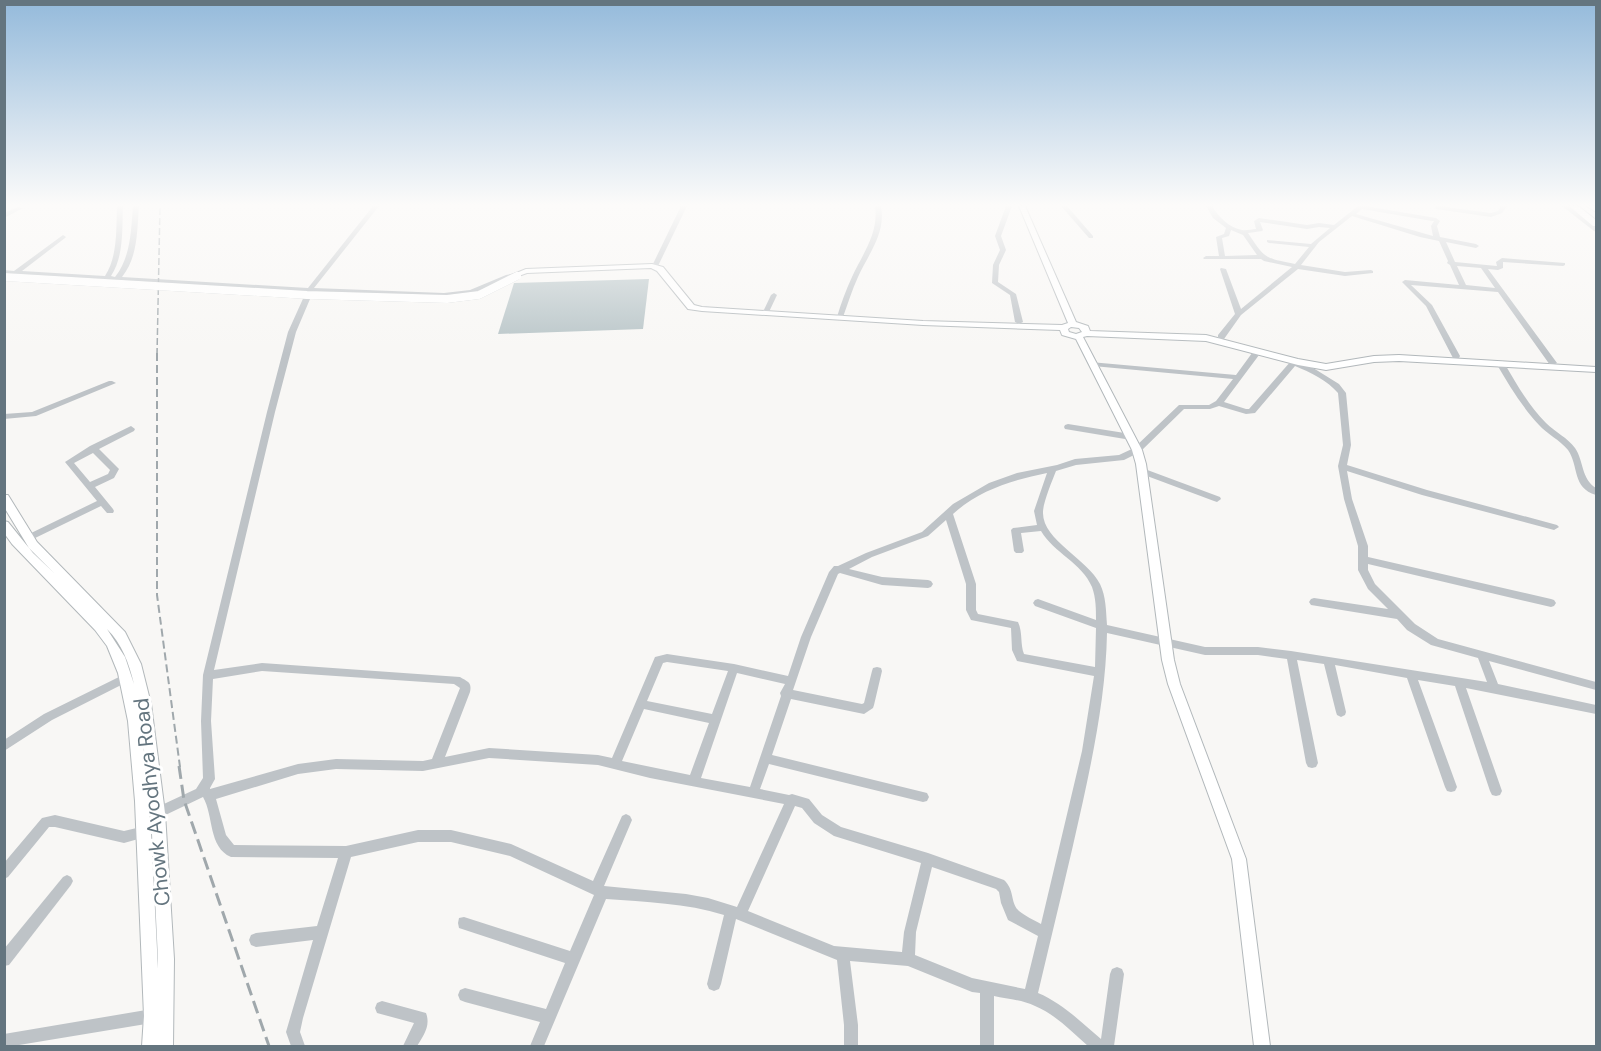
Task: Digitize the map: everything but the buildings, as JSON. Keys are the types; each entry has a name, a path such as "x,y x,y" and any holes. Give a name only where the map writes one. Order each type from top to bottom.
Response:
{"main road":[{"path":"1040,255 1067,328"},
{"path":"4,275 283,294 447,299 479,295 518,275 655,266 691,307 765,314 1067,328 1084,333 1206,338 1326,367 1384,358 1596,369"},
{"path":"518,275 645,269 655,272 688,310 712,314 928,328 1067,328"},
{"path":"1084,333 1181,332 1221,337 1317,362 1395,354 1553,363 1596,363"},
{"path":"1084,333 1093,364 1137,450 1142,471 1164,641 1174,684 1239,859 1262,1047"},
{"name":"Chowk Ayodhya Road","path":"4,498 16,542 97,622 112,645 126,678 134,711 145,825 152,1016 150,1047"},
{"name":"Chowk Ayodhya Road","path":"9,523 28,538 121,635 135,664 145,704 158,813 166,959 165,1047"}],"street":[{"path":"15,273 39,255"},
{"path":"100,285 108,278 116,255"},
{"path":"111,285 128,262 130,255"},
{"path":"339,255 309,294 292,333 208,675 206,720 209,779 206,792 215,807 221,840 231,851 346,852 418,836 451,836 511,850 599,890 686,900 735,913 823,950 843,955 908,959 987,989 1030,997 1043,1002 1065,1017 1098,1047"},
{"path":"655,266 660,255"},
{"path":"840,317 853,281 866,255"},
{"path":"1001,255 996,265 995,284 1013,294 1019,322"},
{"path":"1221,337 1239,314 1297,266 1305,255"},
{"path":"1446,255 1463,286"},
{"path":"1206,258 1262,257 1339,274 1371,272"},
{"path":"1450,263 1484,268 1500,268 1499,262 1502,260 1563,264"},
{"path":"1484,268 1553,363"},
{"path":"1223,269 1239,314"},
{"path":"4,275 15,273 118,278 309,294"},
{"path":"4,275 100,285 461,300 493,291 518,275"},
{"path":"1456,356 1429,305 1405,282 1500,290"},
{"path":"765,314 774,295"},
{"path":"754,791 789,681 829,579 837,568 916,539 970,496 992,485 1017,476 1052,470 1075,462 1121,458 1137,450 1179,409 1191,406 1210,408 1219,403 1258,351"},
{"path":"1500,363 1516,390 1543,424 1573,452 1576,466 1585,484 1596,492"},
{"path":"1093,364 1237,377"},
{"path":"1219,403 1246,412 1252,411 1292,364 1302,365 1342,393 1347,445 1342,466 1348,500 1360,530 1365,579 1412,627 1435,642 1596,686"},
{"path":"4,417 24,417 65,402 110,380"},
{"path":"1068,427 1131,437"},
{"path":"110,511 69,462 131,429"},
{"path":"89,486 111,476 115,469 93,448"},
{"path":"1342,466 1425,493 1554,527"},
{"path":"1030,997 1088,756 1096,710 1101,627 1099,595 1096,586 1077,560 1041,528 1038,511 1052,470"},
{"path":"1142,471 1217,499"},
{"path":"28,538 103,502"},
{"path":"948,514 971,584 971,610 974,617 1014,625 1017,631 1017,653 1021,658 1099,672"},
{"path":"1019,551 1015,531 1041,528"},
{"path":"1363,559 1551,603"},
{"path":"837,568 882,581 928,584"},
{"path":"1314,602 1399,615"},
{"path":"1038,603 1101,627 1205,651 1258,651 1328,660 1494,688 1596,710"},
{"path":"1290,655 1312,763"},
{"path":"1482,656 1494,688"},
{"path":"615,764 657,663 663,658 734,668 789,681"},
{"path":"1328,660 1341,712"},
{"path":"208,675 262,667 463,682 466,686 465,692 436,764"},
{"path":"694,780 734,668"},
{"path":"785,693 864,709 869,705 877,671"},
{"path":"1411,674 1450,787"},
{"path":"4,746 48,717 126,678"},
{"path":"1459,682 1496,791"},
{"path":"640,704 715,719"},
{"path":"4,873 46,822 56,821 124,837 145,825 158,813 206,792 308,768 336,764 436,764 489,753 598,760 805,802 818,819 838,832 1000,884 1005,889 1009,910 1013,915 1045,933"},
{"path":"764,758 923,797"},
{"path":"714,984 735,913 773,842 792,799"},
{"path":"537,1047 574,959 626,820"},
{"path":"298,1047 293,1032 296,1018 346,852"},
{"path":"908,959 910,932 928,859"},
{"path":"4,960 67,881"},
{"path":"464,923 574,959"},
{"path":"256,940 322,932"},
{"path":"843,955 851,1025 851,1047"},
{"path":"1107,1047 1117,974"},
{"path":"987,989 987,1047"},
{"path":"465,994 549,1017"},
{"path":"382,1008 421,1018 421,1026 410,1047"},
{"path":"4,1041 152,1016"}],"shaded area":[{"path":"649,279 643,329 498,334 514,283"}],"railway":[{"path":"157,355 159,255"},
{"path":"157,355 157,595 180,767"},
{"path":"179,766 184,800 269,1046"}]}
